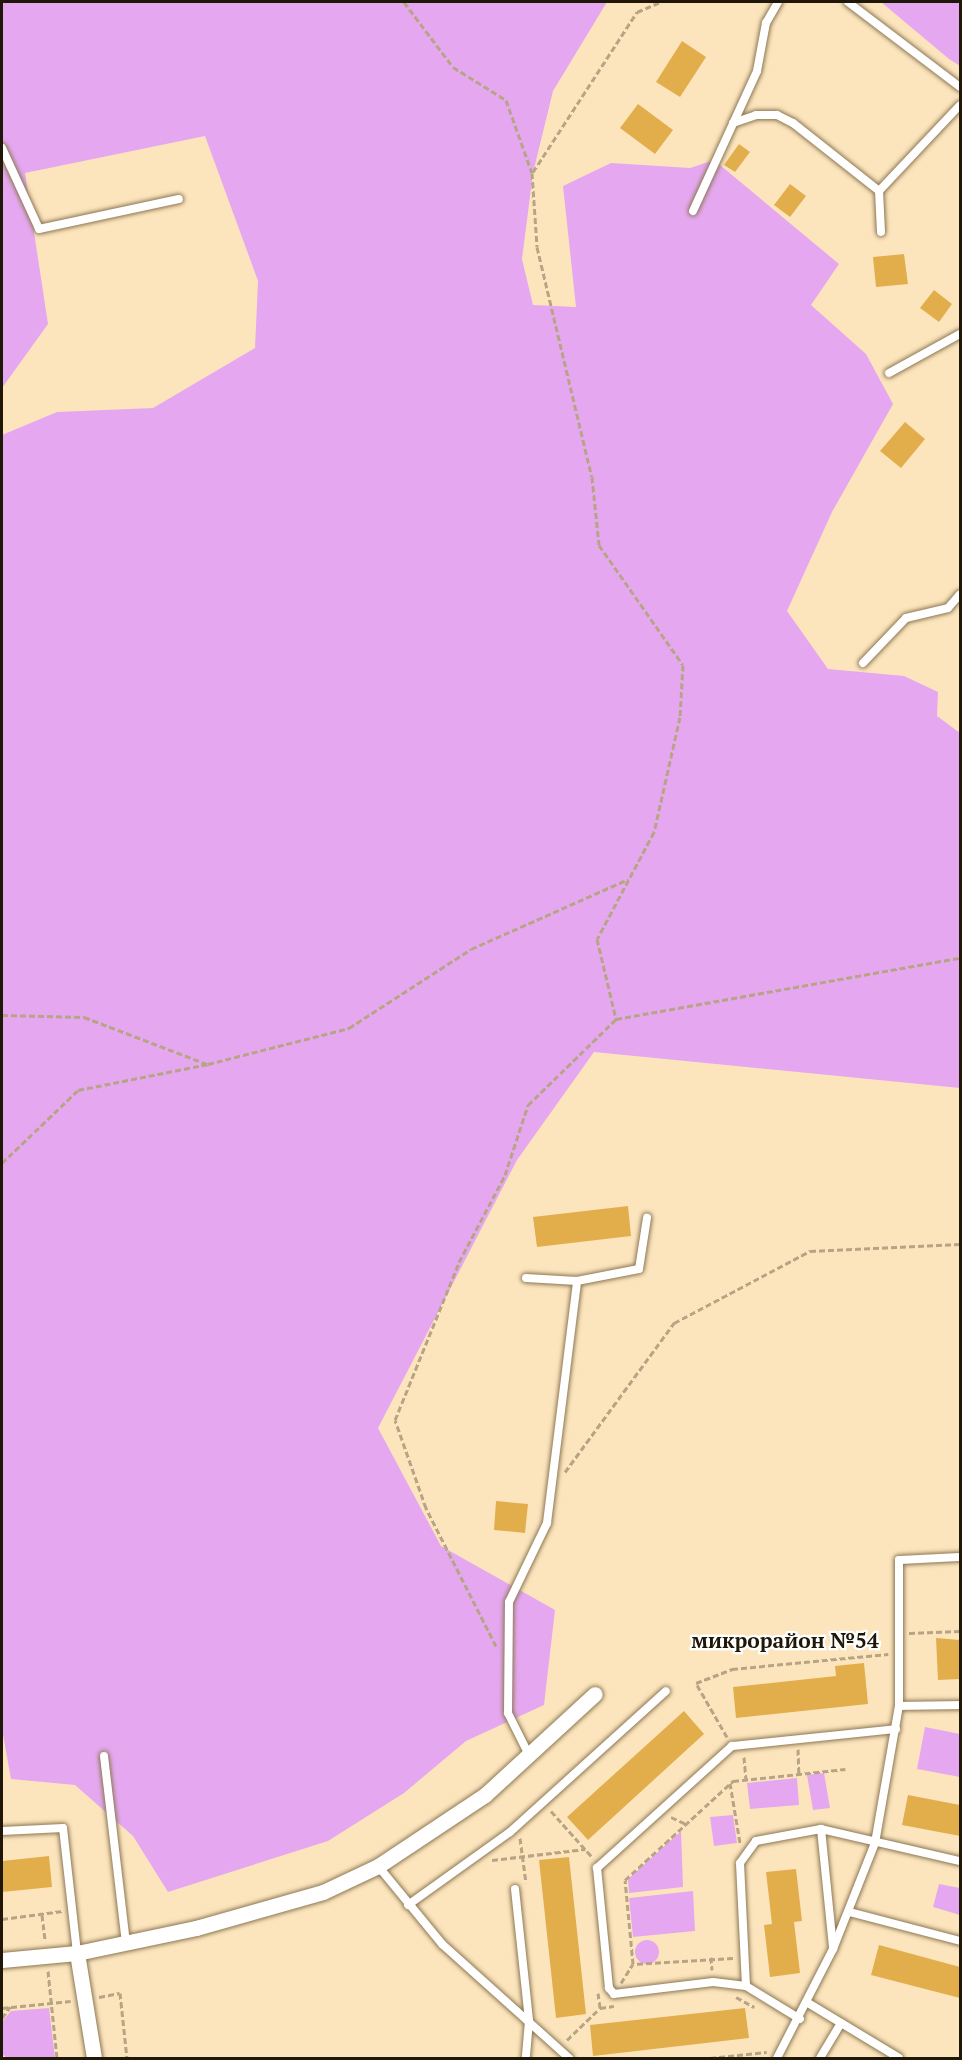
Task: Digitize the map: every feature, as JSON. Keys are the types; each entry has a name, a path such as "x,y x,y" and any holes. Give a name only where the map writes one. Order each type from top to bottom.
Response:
{"street":[{"path":"2,1960 77,1953 323,1892 378,1866 485,1795 595,1694"},
{"path":"77,1953 94,2058"}],"lane":[{"path":"693,211 757,71 766,22 778,2"},
{"path":"848,2 960,87"},
{"path":"881,232 879,191 960,105"},
{"path":"733,123 756,115 777,115 879,191"},
{"path":"2,148 39,229 179,199"},
{"path":"889,373 960,334"},
{"path":"863,663 906,618 948,608 960,594"},
{"path":"526,1278 577,1281 639,1269 647,1218"},
{"path":"529,1755 508,1713 509,1602 547,1523 577,1281"},
{"path":"777,2058 800,2019 833,1949 875,1843 899,1706 901,1634 899,1560 960,1557"},
{"path":"408,1905 475,1862 544,1803 666,1690"},
{"path":"899,1706 960,1705"},
{"path":"800,2019 746,1986 713,1982 614,1994 609,1988 599,1865 732,1746 896,1729"},
{"path":"104,1756 126,1942"},
{"path":"2,1831 63,1828 77,1953"},
{"path":"821,1829 833,1949"},
{"path":"746,1986 740,1863 756,1841 821,1829 960,1861"},
{"path":"378,1866 408,1905 470,1971 569,2058"},
{"path":"515,1889 529,2021 526,2058"},
{"path":"849,1912 960,1941"},
{"path":"808,2003 899,2058"},
{"path":"820,2058 842,2024"}],"path":[{"path":"404,2 453,67 506,100 532,173 537,247 592,477 599,545 683,665 680,717 654,832 597,939 616,1020"},
{"path":"532,173 637,12 660,2"},
{"path":"2,1163 78,1090 208,1064 349,1028 471,949 629,879"},
{"path":"507,1668 426,1508 395,1420 459,1262 505,1175 528,1105 616,1020 960,957"},
{"path":"2,1015 84,1017 208,1064"},
{"path":"549,1495 674,1323 810,1251 960,1244"},
{"path":"901,1634 960,1631"},
{"path":"732,1746 696,1683 732,1669 901,1652"},
{"path":"717,1743 726,1736 734,1735"},
{"path":"798,1739 799,1774"},
{"path":"614,1994 633,1964 625,1880 730,1782 845,1769"},
{"path":"730,1782 739,1842 747,1851"},
{"path":"544,1803 599,1865"},
{"path":"518,1825 527,1892"},
{"path":"475,1862 585,1849"},
{"path":"585,1863 600,1850"},
{"path":"2,1919 71,1910"},
{"path":"42,1915 57,2058"},
{"path":"633,1964 744,1958"},
{"path":"597,1986 600,2008"},
{"path":"730,1994 757,2008"},
{"path":"565,2043 600,2008 622,2006"},
{"path":"2,2018 10,2007"},
{"path":"556,2035 574,2050"},
{"path":"710,2058 767,2053 773,2043"}],"shaded area":[{"path":"2,2 607,2 553,91 533,173 522,259 533,305 576,307 563,186 611,163 690,168 714,160 839,264 811,305 866,354 893,404 832,512 787,611 828,669 904,676 938,692 937,716 960,733 960,1088 594,1052 517,1160 378,1428 441,1546 555,1610 544,1705 466,1741 404,1793 328,1841 168,1892 133,1836 75,1785 11,1779 2,1729 2,435 57,412 153,408 255,348 258,281 205,136 25,173 48,324 2,388"},
{"path":"881,2 960,2 960,66 949,59"},
{"path":"925,1727 960,1734 960,1777 917,1769"},
{"path":"824,1773 830,1808 813,1810 807,1775"},
{"path":"797,1778 799,1805 750,1809 747,1783"},
{"path":"733,1815 737,1843 714,1846 710,1817"},
{"path":"681,1831 683,1887 629,1893 628,1879"},
{"path":"939,1884 960,1888 960,1915 933,1907"},
{"path":"693,1891 695,1931 633,1937 629,1898"},
{"path":"647,1940 655,1944 659,1952 655,1960 647,1964 639,1960 635,1952 639,1944"},
{"path":"49,2008 55,2058 7,2058 2,2054 2,2022 11,2011"}],"building":[{"path":"682,41 706,57 680,97 656,82"},
{"path":"638,104 673,130 655,154 620,128"},
{"path":"739,144 750,152 735,172 724,165"},
{"path":"790,184 806,196 790,217 774,205"},
{"path":"904,254 908,284 876,287 873,257"},
{"path":"934,290 952,304 939,322 920,308"},
{"path":"905,422 925,439 901,468 880,451"},
{"path":"628,1206 631,1236 537,1247 533,1217"},
{"path":"496,1501 528,1504 525,1533 494,1530"},
{"path":"936,1638 960,1640 960,1679 938,1680"},
{"path":"864,1663 868,1704 736,1718 733,1687 836,1676 835,1666"},
{"path":"684,1711 704,1734 588,1840 567,1817"},
{"path":"908,1795 960,1805 960,1836 902,1825"},
{"path":"49,1856 52,1887 2,1892 2,1861"},
{"path":"569,1857 586,2014 556,2018 539,1860"},
{"path":"796,1869 802,1921 794,1922 800,1973 770,1977 764,1925 772,1924 766,1872"},
{"path":"879,1945 960,1967 960,1998 871,1975"},
{"path":"745,2008 749,2038 593,2056 590,2025"}],"district":[{"name":"микрорайон №54","path":"785,1640"}]}
